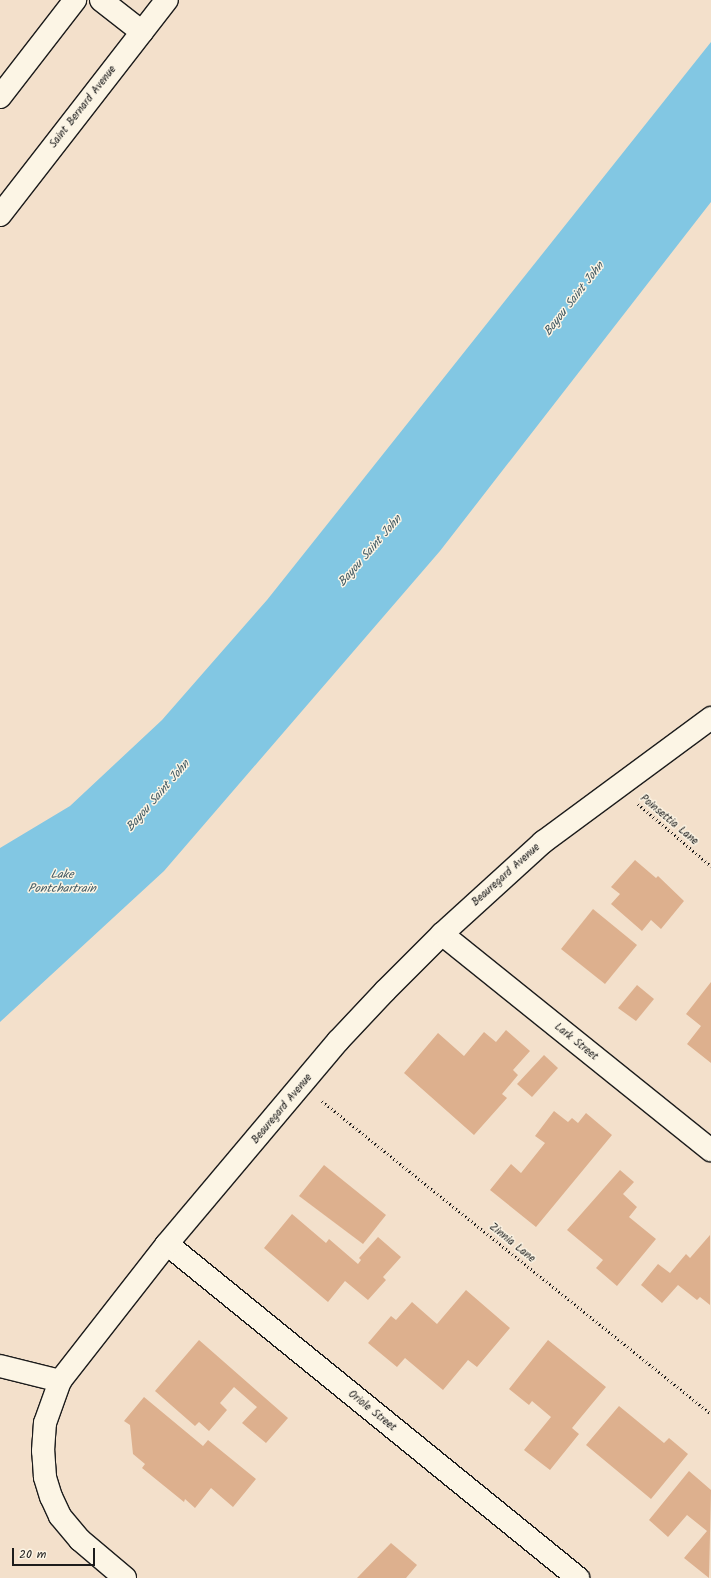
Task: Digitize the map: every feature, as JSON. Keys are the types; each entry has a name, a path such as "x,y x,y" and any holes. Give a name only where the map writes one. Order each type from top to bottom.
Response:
{"street":[{"path":"0,97 75,0"},
{"path":"101,0 142,32"},
{"name":"Saint Bernard Avenue","path":"0,215 167,0"},
{"name":"Beauregard Avenue","path":"125,1578 80,1540 60,1516 51,1497 44,1470 44,1430 60,1381 167,1244 338,1041 442,934 543,842 711,718"},
{"name":"Lark Street","path":"442,934 711,1150"},
{"name":"Oriole Street","path":"167,1244 578,1578"},
{"path":"0,1366 60,1381"}],"path":[{"name":"Poinsettia Lane","path":"617,788 711,866"},
{"name":"Zinnia Lane","path":"302,1085 711,1414"}],"water":[{"name":"Lake Pontchartrain","path":"711,42 711,202 440,551 164,871 0,1022 0,848 70,806 162,720 267,600"}],"building":[{"path":"635,860 656,878 658,876 684,901 661,929 651,920 642,931 611,904 620,894 611,887"},
{"path":"593,909 637,945 605,984 561,949"},
{"path":"711,982 711,1063 687,1044 701,1026 686,1014"},
{"path":"637,985 654,999 636,1021 618,1008"},
{"path":"506,1030 530,1051 513,1070 518,1075 502,1094 507,1098 474,1135 404,1073 438,1033 464,1056 484,1032 496,1042"},
{"path":"544,1055 558,1068 532,1097 517,1084"},
{"path":"554,1111 568,1122 572,1118 578,1123 586,1113 612,1135 536,1227 490,1190 511,1164 521,1173 545,1143 535,1136"},
{"path":"324,1165 386,1215 363,1244 299,1196"},
{"path":"620,1170 634,1182 623,1194 637,1207 629,1217 656,1239 617,1286 596,1268 603,1260 567,1230"},
{"path":"292,1214 326,1243 329,1239 358,1264 361,1260 359,1258 378,1237 401,1257 383,1277 386,1280 368,1300 345,1281 328,1302 264,1248"},
{"path":"710,1235 710,1305 700,1297 697,1300 678,1285 662,1303 641,1285 658,1264 670,1273 686,1254 690,1258"},
{"path":"466,1290 510,1328 477,1367 468,1360 443,1390 405,1358 397,1367 368,1343 391,1316 396,1320 412,1302 437,1324"},
{"path":"199,1340 288,1418 266,1443 242,1423 257,1407 234,1387 220,1403 227,1410 209,1431 199,1422 195,1426 155,1391"},
{"path":"548,1340 606,1387 572,1428 579,1434 550,1470 524,1450 551,1417 532,1401 529,1405 509,1389"},
{"path":"144,1397 203,1446 208,1440 256,1479 233,1507 211,1488 195,1508 185,1499 184,1502 142,1468 145,1464 133,1454 130,1425 124,1421"},
{"path":"619,1406 664,1443 669,1438 688,1454 651,1499 586,1445"},
{"path":"689,1471 711,1490 709,1578 684,1558 707,1531 687,1515 668,1537 649,1520"},
{"path":"391,1543 417,1565 406,1578 357,1578"}],"water label":[{"name":"Bayou Saint John","path":"574,299"},
{"name":"Bayou Saint John","path":"370,551"},
{"name":"Bayou Saint John","path":"158,796"}]}
